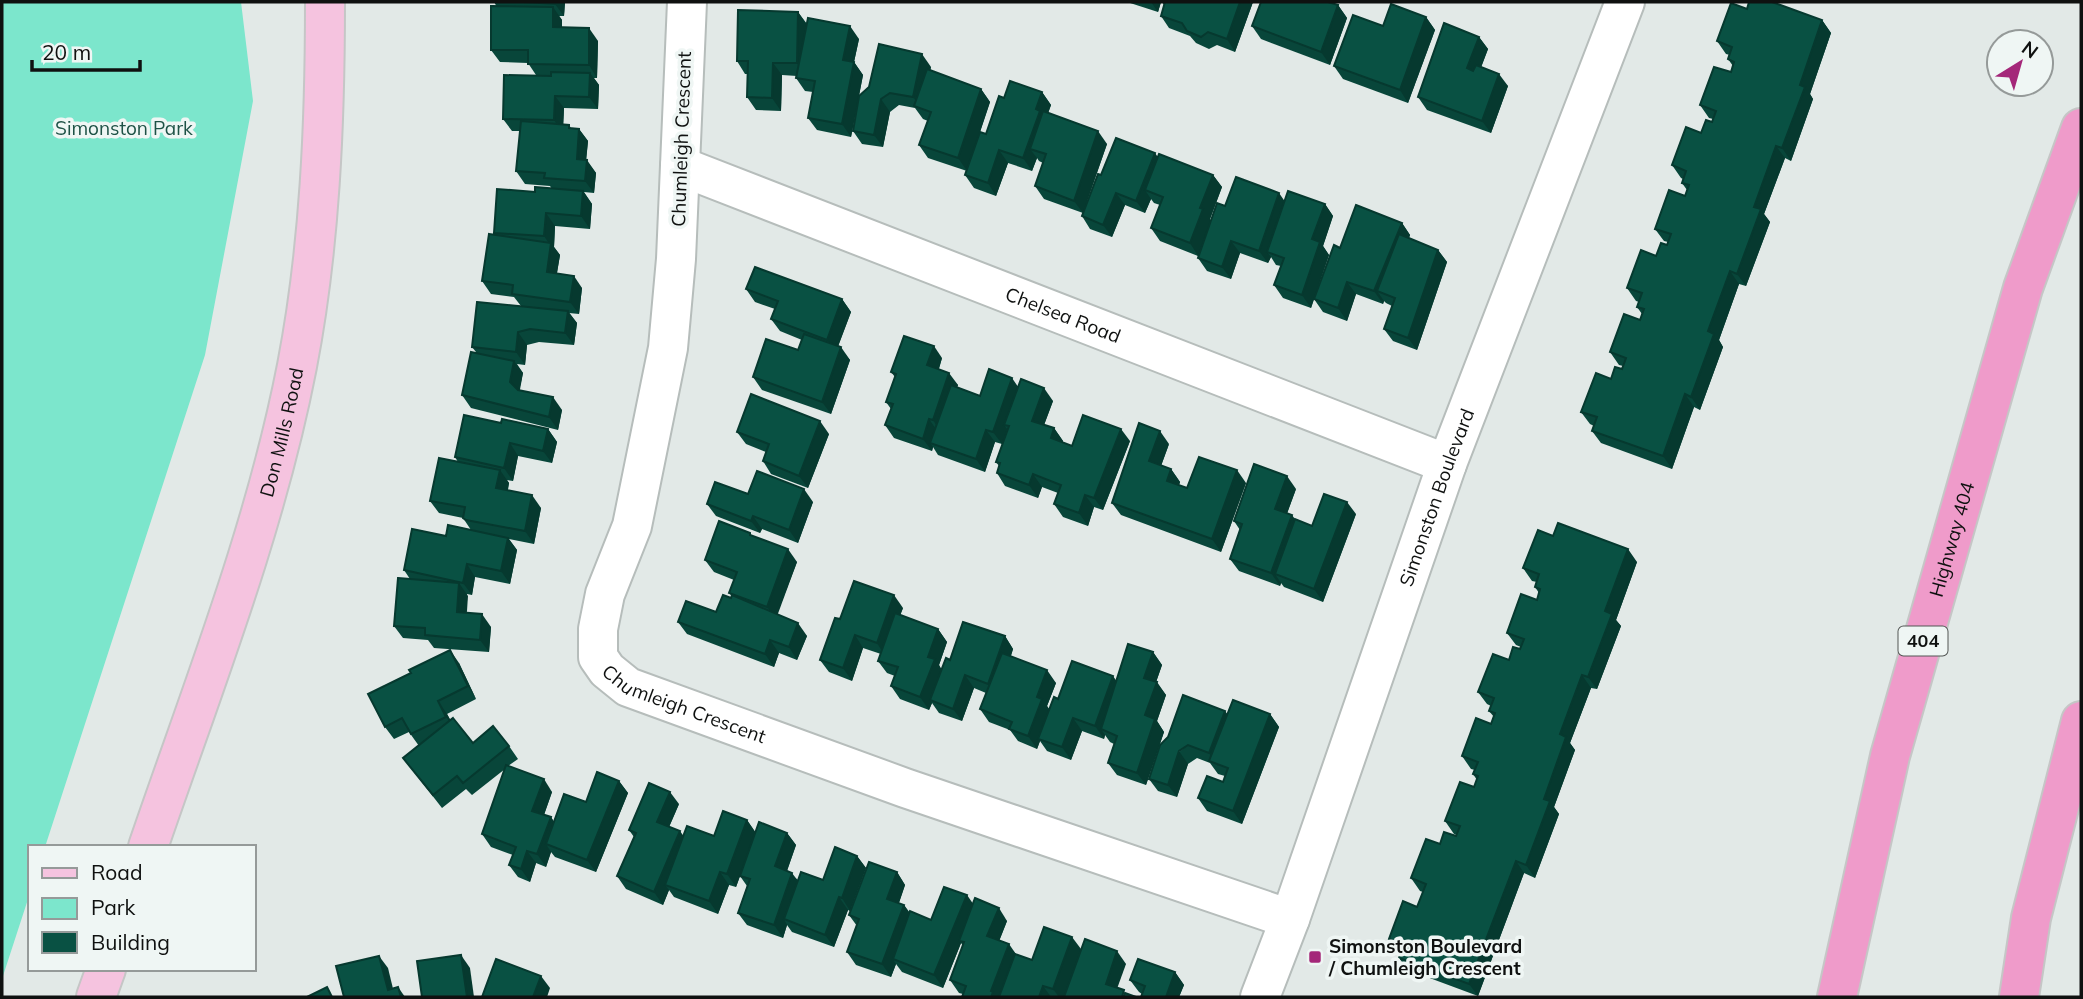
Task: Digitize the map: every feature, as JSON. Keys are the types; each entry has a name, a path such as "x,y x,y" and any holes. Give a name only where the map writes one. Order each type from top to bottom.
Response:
{"highway":[{"name":"Highway 404","path":"1837,997 1894,743 2024,288 2081,128"},
{"path":"2019,997 2031,918 2081,721"}],"main road":[{"name":"Don Mills Road","path":"149,845 244,565 277,458 297,365 313,268 325,86 325,2"},
{"path":"96,997 105,971"}],"street":[{"name":"Chumleigh Crescent","path":"687,2 676,259 668,348 632,526 605,594 598,629 598,657 607,670 628,687 905,788 1290,919"},
{"name":"Simonston Boulevard","path":"1260,997 1290,919 1447,464 1625,2"},
{"name":"Chelsea Road","path":"680,166 1447,464"}],"green space":[{"name":"Simonston Park","path":"2,2 241,2 253,101 205,355 46,845 28,845 28,899 2,979"}],"building":[{"path":"524,2 555,2 555,4"},
{"path":"1165,2 1240,2 1227,39 1208,32 1201,37 1187,31 1182,23 1161,16"},
{"path":"1261,2 1328,2 1338,5 1321,52 1252,26"},
{"path":"1749,2 1772,2 1822,20 1800,85 1805,87 1782,148 1776,146 1754,207 1761,209 1737,274 1730,271 1708,331 1714,334 1691,397 1685,394 1663,456 1592,431 1597,417 1581,412 1596,373 1611,379 1615,367 1622,369 1626,358 1610,352 1624,314 1640,320 1644,309 1637,307 1642,293 1627,288 1641,250 1656,256 1661,243 1667,245 1671,234 1655,229 1669,190 1685,196 1689,185 1682,183 1686,171 1672,165 1686,127 1701,133 1706,120 1712,122 1716,111 1700,105 1714,67 1731,72 1734,62 1728,59 1732,47 1717,41 1731,3 1747,9"},
{"path":"1391,4 1426,17 1400,90 1334,66 1353,15 1383,26"},
{"path":"491,6 553,7 553,27 589,28 589,65 528,64 528,50 491,50"},
{"path":"738,10 798,12 797,63 773,63 772,98 747,97 748,61 737,61"},
{"path":"808,18 850,26 843,60 854,62 842,124 808,118 815,81 796,78"},
{"path":"1444,23 1479,37 1467,68 1473,71 1476,65 1499,74 1482,121 1418,97"},
{"path":"879,44 922,54 913,97 890,93 881,99 874,135 853,131 859,96 869,87"},
{"path":"927,69 981,89 958,158 919,145 931,112 914,106"},
{"path":"551,72 590,73 589,97 555,96 554,120 503,119 504,75 551,76"},
{"path":"1010,81 1042,92 1036,109 1040,111 1023,158 999,150 988,183 965,175 980,132 986,134 999,96 1004,98"},
{"path":"1043,111 1098,131 1074,201 1035,186 1046,154 1030,149"},
{"path":"521,121 569,125 569,128 579,129 577,159 587,160 585,181 544,178 545,173 516,171"},
{"path":"1116,138 1155,153 1136,201 1116,193 1103,225 1082,216 1098,174 1101,175"},
{"path":"1159,154 1213,175 1190,243 1151,228 1163,197 1145,190"},
{"path":"1236,177 1279,193 1259,251 1231,241 1222,267 1198,258 1217,203 1225,206"},
{"path":"535,187 583,191 581,216 546,213 544,236 494,233 497,189 535,192"},
{"path":"1288,191 1325,204 1312,239 1320,242 1302,295 1274,285 1284,258 1267,252"},
{"path":"1356,205 1402,223 1374,291 1347,282 1338,308 1314,299 1334,245 1340,248"},
{"path":"489,234 551,243 547,272 574,276 570,302 512,294 513,285 482,281"},
{"path":"1399,234 1438,250 1408,338 1384,329 1395,298 1377,291"},
{"path":"755,267 842,299 827,340 771,319 778,301 746,289"},
{"path":"477,302 568,311 565,333 530,329 518,332 516,352 472,347"},
{"path":"804,334 841,347 822,402 753,377 766,339 798,350"},
{"path":"904,336 934,346 927,365 949,373 933,420 929,419 923,439 885,425 893,404 886,402 896,374 891,372"},
{"path":"471,352 514,361 510,382 518,390 553,397 549,417 462,395"},
{"path":"989,369 1012,378 993,432 986,430 976,459 930,443 951,385 980,396"},
{"path":"1021,379 1044,388 1032,421 1054,428 1051,438 1072,446 1083,415 1121,429 1094,498 1085,495 1079,513 1054,504 1061,485 1033,474 1029,485 997,473 1000,463 996,462 1009,426 1004,425"},
{"path":"751,394 820,421 799,476 763,461 769,444 737,432"},
{"path":"464,415 501,423 502,419 548,429 543,451 510,443 504,468 455,457"},
{"path":"1139,423 1160,431 1149,461 1171,469 1167,481 1187,488 1199,457 1237,470 1212,539 1112,503"},
{"path":"439,458 500,470 496,488 532,495 525,531 466,520 463,518 465,507 430,501"},
{"path":"1254,464 1287,476 1275,509 1292,515 1271,573 1230,559 1242,524 1234,521"},
{"path":"757,471 804,489 789,530 753,516 751,521 707,504 715,482 748,494"},
{"path":"1324,494 1347,502 1314,589 1275,574 1295,519 1312,526"},
{"path":"719,521 788,549 767,607 729,593 737,572 705,560"},
{"path":"1558,523 1628,549 1605,611 1612,614 1588,677 1582,675 1560,734 1566,737 1544,799 1550,801 1526,865 1516,861 1469,984 1399,958 1404,945 1389,939 1403,901 1417,907 1426,884 1411,878 1426,839 1440,844 1444,832 1456,836 1460,826 1445,821 1460,782 1474,787 1478,776 1473,774 1478,762 1462,756 1476,718 1491,724 1495,713 1489,711 1494,698 1478,692 1493,654 1509,660 1513,647 1520,649 1524,639 1507,633 1521,594 1537,600 1540,589 1535,587 1539,574 1523,568 1538,530 1553,536"},
{"path":"448,525 508,538 501,571 467,564 463,583 404,570 412,529 446,536"},
{"path":"398,578 459,583 457,612 482,614 480,640 425,635 425,628 394,626"},
{"path":"854,581 894,595 877,643 855,635 843,668 820,660 835,618 840,619"},
{"path":"723,595 731,598 732,595 798,623 789,647 770,640 765,654 678,622 686,601 716,612"},
{"path":"895,613 938,629 928,657 935,659 920,697 891,686 898,667 878,661"},
{"path":"963,622 1005,636 988,684 965,675 953,709 930,700 946,658 950,660"},
{"path":"1128,644 1153,652 1144,678 1157,682 1145,715 1155,719 1137,773 1108,763 1117,736 1101,729"},
{"path":"450,650 468,686 438,701 446,717 411,734 402,718 385,727 368,694"},
{"path":"1002,653 1047,670 1037,697 1042,699 1028,736 1009,729 1012,722 980,709"},
{"path":"1072,661 1113,676 1095,726 1073,718 1062,747 1038,739 1054,697 1058,699"},
{"path":"1183,695 1225,711 1209,753 1188,745 1179,751 1168,785 1149,779 1160,745 1168,737"},
{"path":"1233,700 1270,714 1233,811 1198,798 1207,776 1223,782 1228,768 1209,761"},
{"path":"453,718 473,743 493,726 509,746 463,783 457,776 433,795 403,758"},
{"path":"506,765 544,779 532,811 551,817 537,854 527,851 521,869 509,865 516,847 482,834"},
{"path":"597,772 619,781 587,860 546,844 564,794 586,802"},
{"path":"649,783 670,792 657,822 680,831 654,892 617,876 636,833 629,830"},
{"path":"723,811 747,820 727,874 720,872 709,901 665,885 687,826 714,836"},
{"path":"759,822 787,833 775,866 792,873 774,925 738,913 750,879 740,876"},
{"path":"835,847 857,856 825,935 784,919 801,872 823,880"},
{"path":"869,862 897,872 887,899 904,905 882,964 847,952 859,919 849,915"},
{"path":"944,887 967,895 934,975 893,959 910,911 931,920"},
{"path":"975,898 999,908 987,936 1009,944 991,997 962,997 966,986 950,980 964,942 959,941"},
{"path":"1044,927 1072,937 1053,989 1043,986 1039,997 999,997 1015,954 1032,960"},
{"path":"1085,939 1117,951 1106,984 1124,990 1122,997 1064,997"},
{"path":"461,955 467,997 422,997 417,961"},
{"path":"379,956 388,990 398,987 401,997 344,997 336,966"},
{"path":"496,959 541,976 533,997 482,997"},
{"path":"1138,959 1175,972 1166,997 1141,997 1145,986 1130,980"},
{"path":"327,987 332,997 307,997"}],"place":[{"name":"Simonston Boulevard / Chumleigh Crescent","path":"1315,957"}]}
